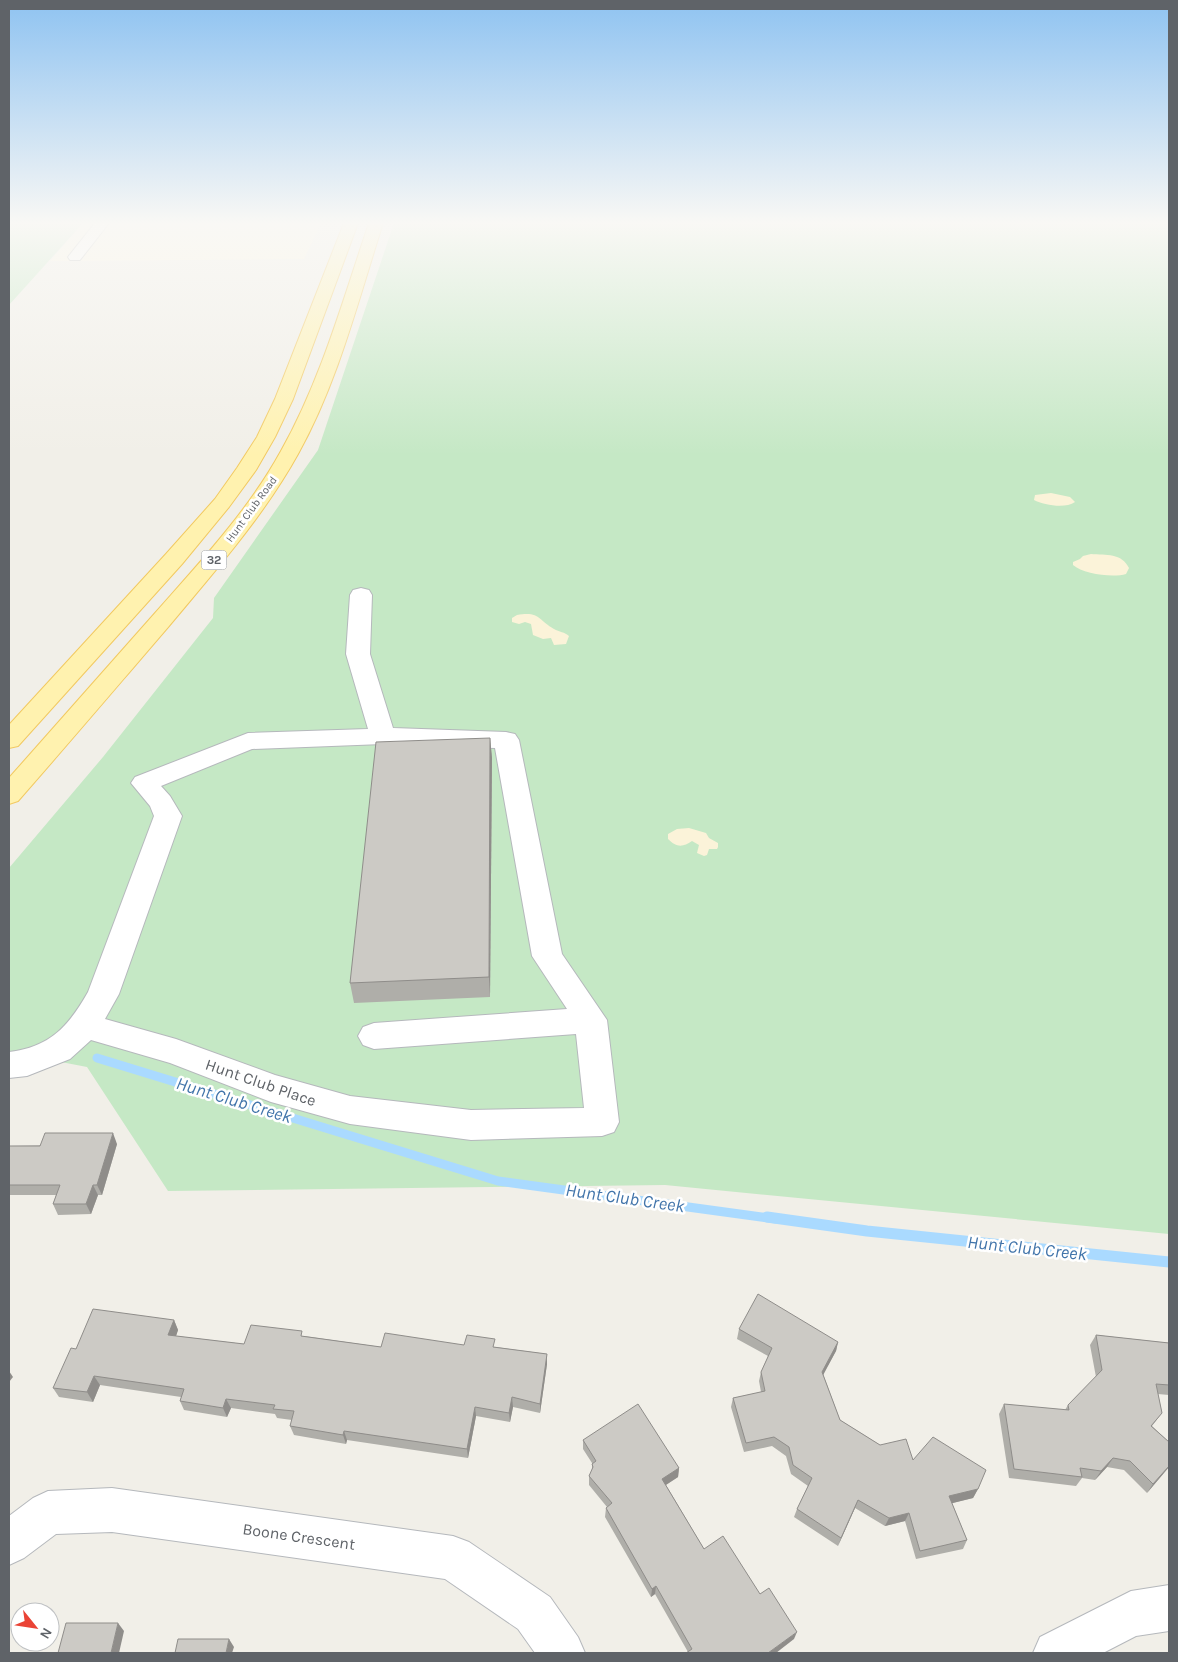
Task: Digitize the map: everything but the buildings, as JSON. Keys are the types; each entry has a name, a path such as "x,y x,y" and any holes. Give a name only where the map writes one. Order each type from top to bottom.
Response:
{"main road":[{"name":"Hunt Club Road","path":"9,740 180,553 246,470 266,437 284,399 321,301"},
{"name":"Hunt Club Road","path":"9,795 217,556 236,533 279,472 299,436 317,396 350,301"}],"street":[{"path":"361,594 358,654 383,736"},
{"path":"9,1065 27,1063 59,1050 85,1026 103,994 168,816 161,802 144,783 248,742 383,736 506,740 548,956 591,1020 374,1036"},
{"name":"Hunt Club Place","path":"85,1026 176,1052 271,1088 350,1110 472,1125 602,1122 591,1020"},
{"name":"Boone Crescent","path":"9,1543 48,1513 112,1510 453,1558 534,1613 562,1653"},
{"path":"1056,1653 1131,1614 1169,1608"}],"green space":[{"path":"368,301 1169,301 1169,1234 665,1185 168,1191 87,1067 9,1052 9,868 103,757 213,618 214,598 318,450"}],"sand":[{"path":"1051,493 1070,497 1075,502 1054,506 1034,500 1035,495"},
{"path":"1091,554 1118,557 1129,568 1126,574 1106,575 1084,571 1073,565 1073,562"},
{"path":"517,615 535,615 549,626 569,636 566,644 554,645 551,638 543,639 533,635 531,624 512,622 512,618"},
{"path":"689,828 706,833 709,838 718,843 717,849 709,849 707,855 704,856 697,853 699,845 692,841 680,846 668,839 668,834 677,829"}],"waterway":[{"name":"Hunt Club Creek","path":"97,1058 498,1181 776,1219"},
{"name":"Hunt Club Creek","path":"767,1217 867,1231 1169,1262"}]}
